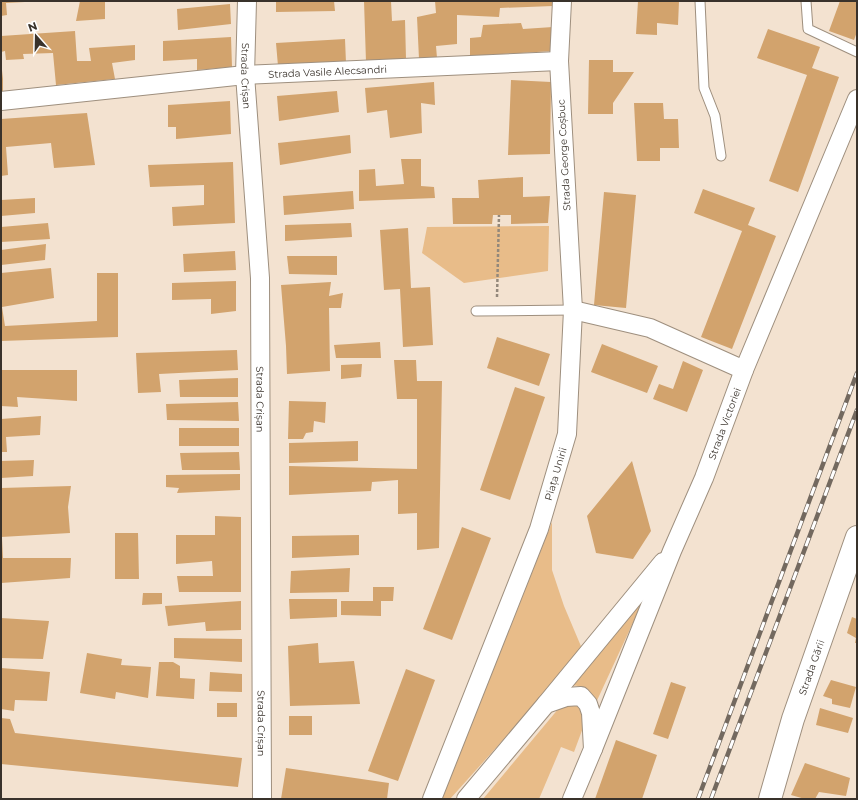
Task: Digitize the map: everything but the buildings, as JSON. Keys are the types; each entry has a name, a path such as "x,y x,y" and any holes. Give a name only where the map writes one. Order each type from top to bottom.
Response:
{"street":[{"name":"Strada Crișan","path":"247,1 245,75 260,278 262,799"},
{"name":"Strada George Coșbuc","path":"562,1 559,61 573,310"},
{"name":"Strada Vasile Alecsandri","path":"1,101 245,75 559,61"},
{"name":"Strada Victoriei","path":"572,799 672,551 704,478 744,370 857,99"},
{"path":"573,310 650,328 744,370"},
{"name":"Piața Unirii","path":"432,799 539,530 567,434 573,310"},
{"name":"Strada Gării","path":"770,799 793,719 857,537"},
{"path":"466,799 672,551"},
{"path":"546,704 566,697 581,696 588,704 591,712 593,749"}],"lane":[{"path":"700,1 704,88 715,116 721,156"},
{"path":"806,1 808,29 857,52"},
{"path":"476,311 573,310"}],"path":[{"path":"497,311 499,215"}],"shaded area":[{"path":"549,226 548,271 464,283 422,253 427,227"},
{"path":"552,522 552,570 564,606 583,651 450,799 442,799"},
{"path":"643,601 594,707 586,690 579,686 567,685"},
{"path":"570,703 582,707 587,717 574,752 561,747 539,799 483,799 559,708"}],"railway":[{"path":"698,799 857,373"},
{"path":"711,799 857,410"}]}
